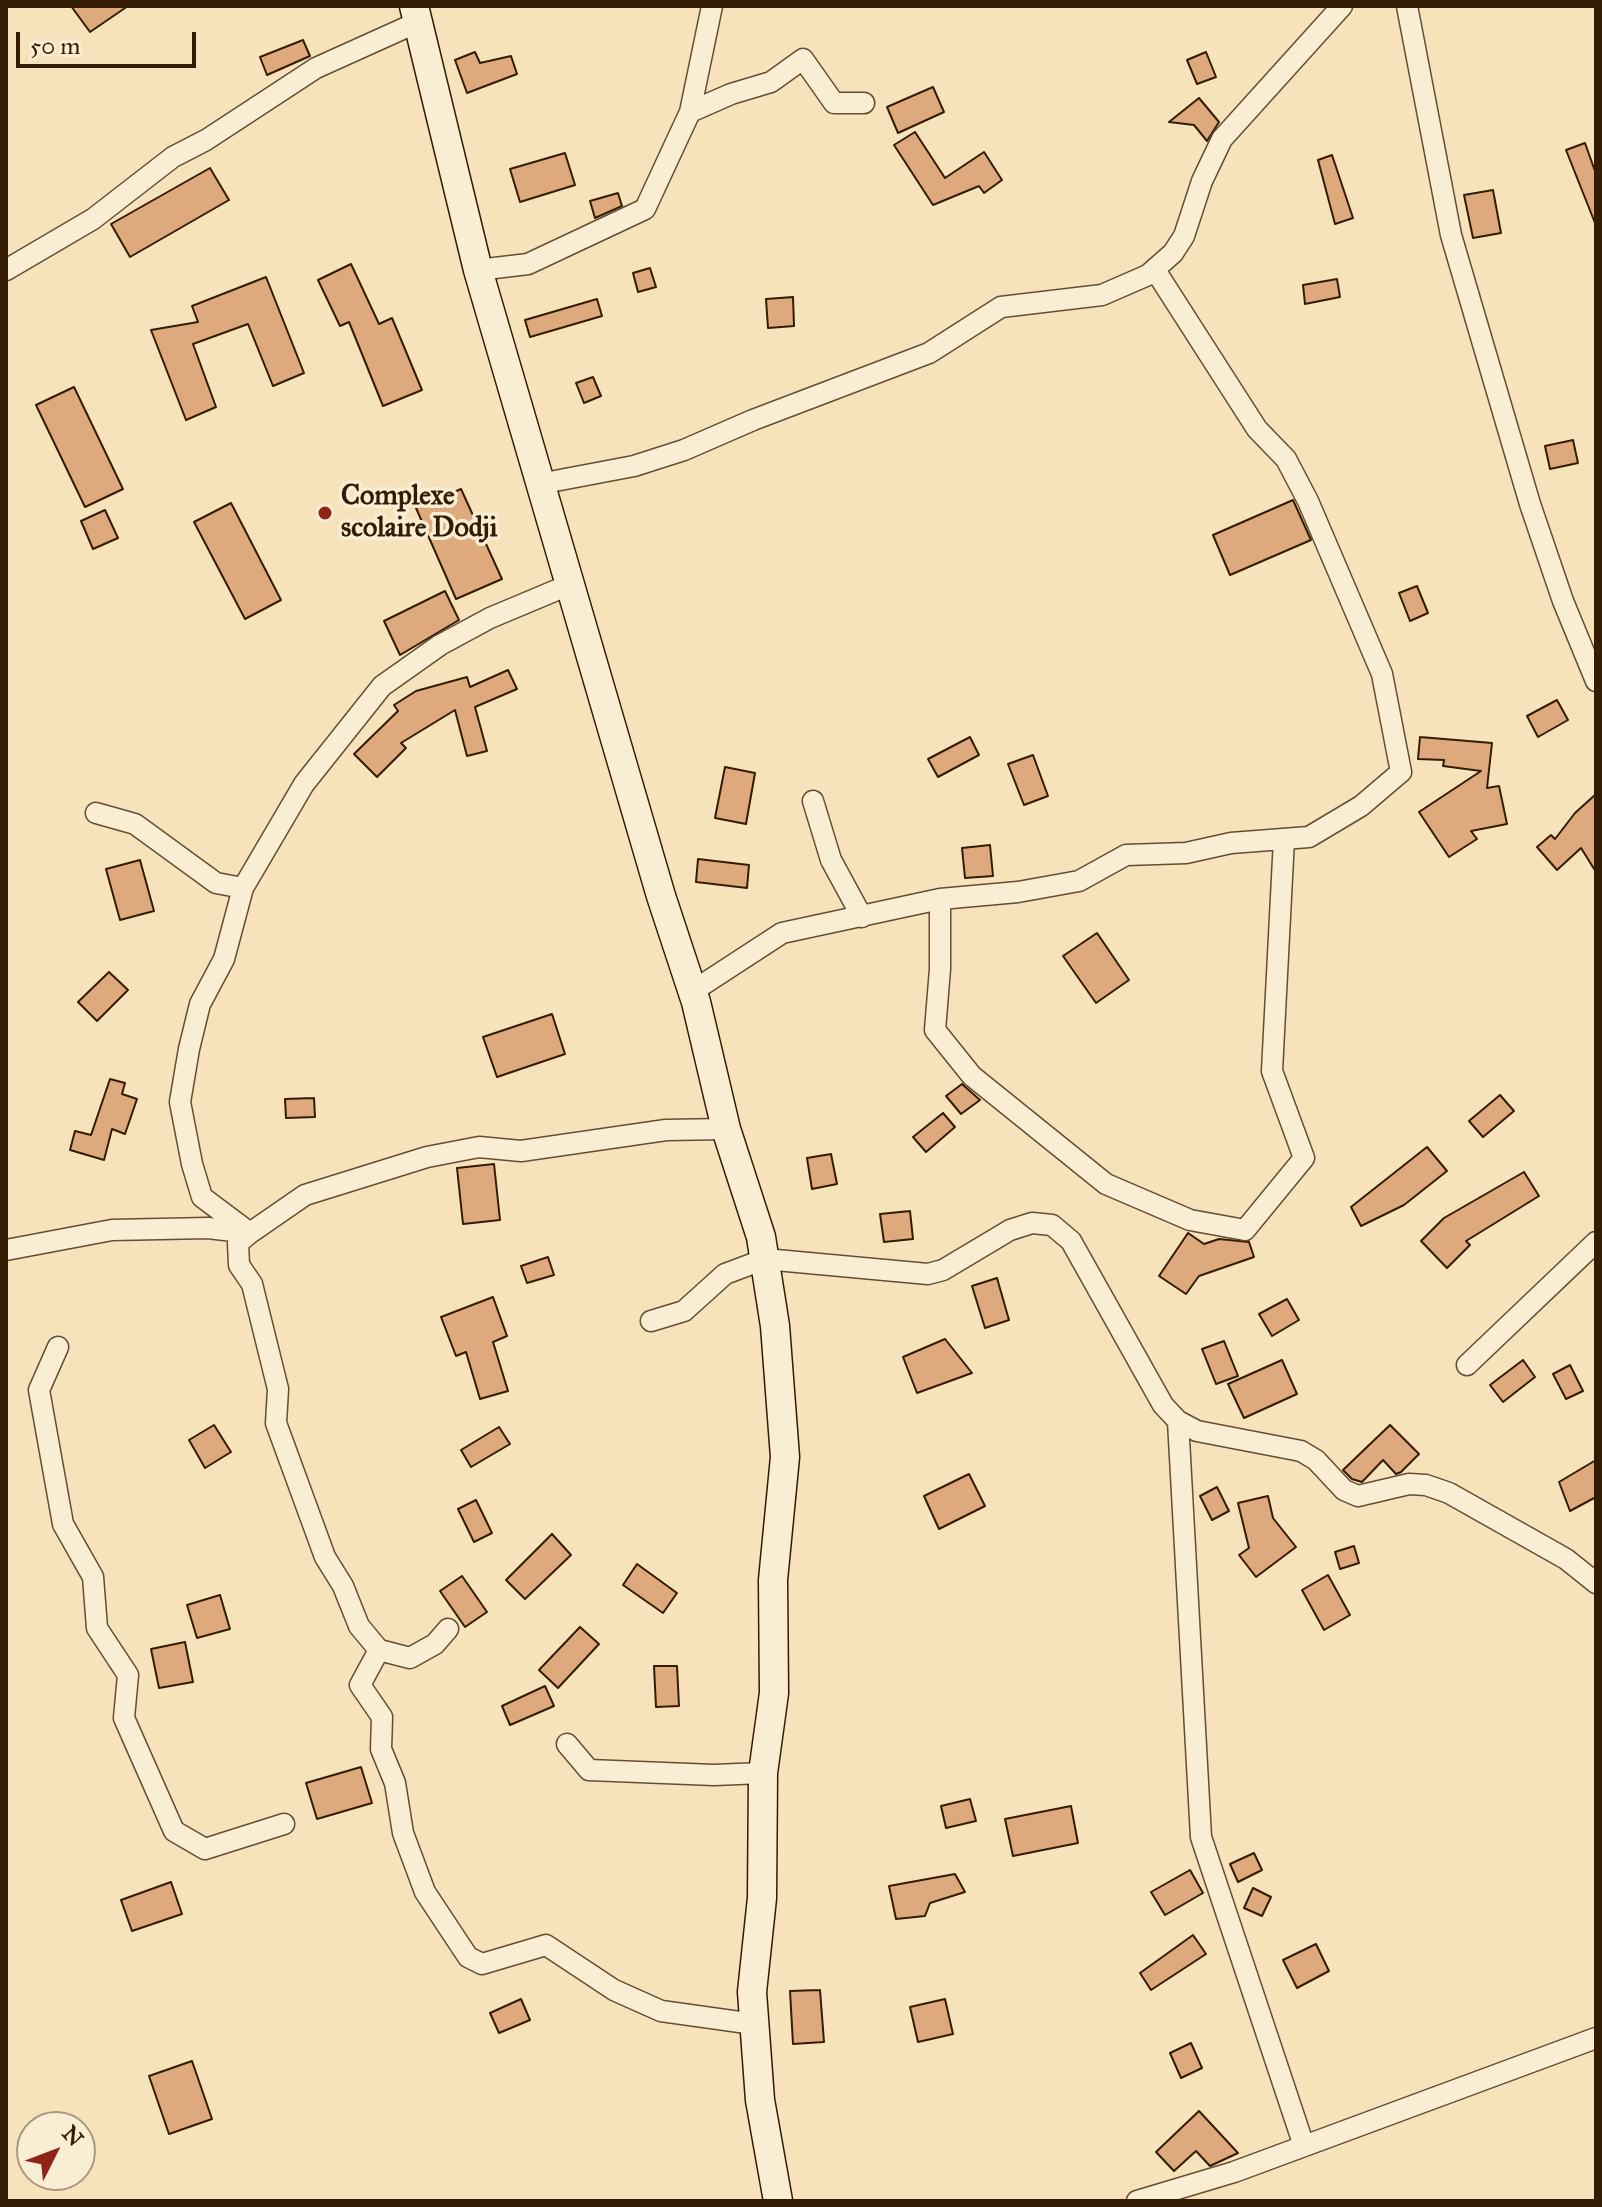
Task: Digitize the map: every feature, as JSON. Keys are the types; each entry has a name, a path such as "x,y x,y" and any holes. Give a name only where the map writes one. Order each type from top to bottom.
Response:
{"main road":[{"path":"416,14 478,270 661,896 693,991 726,1129 761,1237 765,1259 775,1326 785,1457 773,1580 774,1693 763,1773 762,1898 752,1992 760,2100 778,2201"}],"street":[{"path":"478,270 528,264 645,209 690,112 712,6"},
{"path":"539,484 634,466 684,450 753,420 918,358 1001,307 1102,295 1155,270 1184,236 1202,181 1222,139 1342,6"},
{"path":"1407,6 1451,235 1530,504 1563,601 1596,681"},
{"path":"6,270 93,219 173,157 206,140 316,68 416,14"},
{"path":"690,112 731,94 771,82 803,59 834,103 864,103"},
{"path":"693,991 782,933 940,899 1018,892 1079,881 1126,855 1186,853 1231,843 1309,837 1361,806 1401,772 1382,674 1319,525 1286,459 1257,429 1155,270"},
{"path":"250,1233 202,1197 180,1102 200,1004 224,959 243,888 304,784 382,686 406,666 453,638 571,584"},
{"path":"813,801 831,860 862,917"},
{"path":"96,813 135,824 216,883 243,888"},
{"path":"940,899 940,969 935,1030 972,1076 1106,1184 1190,1220 1245,1230 1304,1158 1272,1071 1278,1007 1284,839"},
{"path":"448,1629 435,1644 410,1658 379,1650 359,1626 343,1586 325,1557 276,1423 278,1389 252,1284 239,1265 238,1243 305,1195 427,1157 479,1147 521,1151 666,1130 726,1129"},
{"path":"651,1321 684,1311 725,1274 765,1259 928,1274 943,1270 1010,1230 1032,1223 1052,1225 1071,1241 1163,1405 1178,1421 1197,1431 1301,1451 1316,1460 1344,1490 1358,1496 1409,1484 1426,1485 1449,1493 1566,1559 1596,1583"},
{"path":"6,1250 112,1230 208,1228 250,1233"},
{"path":"1467,1365 1596,1242"},
{"path":"58,1347 39,1390 63,1524 93,1577 97,1628 128,1675 124,1718 174,1831 205,1849 284,1824"},
{"path":"1178,1421 1201,1837 1304,2146"},
{"path":"379,1650 360,1685 382,1717 381,1749 395,1783 403,1833 425,1892 468,1957 482,1964 546,1945 614,1990 661,2011 754,2024"},
{"path":"567,1744 589,1770 714,1775 763,1773"},
{"path":"1137,2201 1234,2172 1596,2038"}],"building":[{"path":"71,6 128,6 90,32"},
{"path":"303,40 310,56 267,75 260,57"},
{"path":"475,52 480,63 511,56 517,74 467,93 455,60"},
{"path":"1206,52 1216,77 1197,84 1187,60"},
{"path":"933,87 944,112 898,133 887,107"},
{"path":"1199,98 1219,122 1207,141 1194,125 1169,122"},
{"path":"915,132 945,178 984,152 1002,180 984,193 979,186 933,205 894,145"},
{"path":"1585,143 1596,174 1595,223 1566,150"},
{"path":"565,153 575,185 520,202 510,169"},
{"path":"1332,155 1353,218 1335,224 1318,160"},
{"path":"210,168 229,200 130,257 111,224"},
{"path":"1493,190 1501,233 1473,238 1464,195"},
{"path":"618,193 622,206 595,218 590,201"},
{"path":"351,264 379,324 392,318 422,390 383,406 349,322 340,326 318,280"},
{"path":"650,268 656,287 638,292 633,273"},
{"path":"266,277 304,373 273,386 248,324 193,344 216,407 186,420 151,330 198,322 192,306"},
{"path":"1337,279 1340,297 1305,304 1303,285"},
{"path":"793,297 794,326 768,328 766,299"},
{"path":"597,299 602,316 530,337 525,320"},
{"path":"593,377 601,396 584,403 576,383"},
{"path":"74,387 123,489 85,507 36,405"},
{"path":"1573,440 1578,463 1550,469 1545,446"},
{"path":"461,489 502,579 456,599 416,508"},
{"path":"1293,500 1311,540 1230,575 1213,535"},
{"path":"231,503 281,600 245,619 194,522"},
{"path":"105,510 118,538 93,549 81,521"},
{"path":"1417,586 1428,613 1410,621 1399,593"},
{"path":"445,591 459,620 400,655 384,621"},
{"path":"508,670 517,689 475,707 487,751 467,756 455,710 401,743 406,748 377,777 354,754 398,711 394,705 416,691 467,677 470,687"},
{"path":"1557,700 1568,720 1538,737 1527,716"},
{"path":"970,737 979,755 938,777 928,759"},
{"path":"1420,737 1492,743 1487,788 1499,786 1507,824 1471,831 1477,839 1449,857 1419,812 1481,771 1443,766 1444,760 1418,759"},
{"path":"1033,755 1048,796 1024,805 1008,764"},
{"path":"725,767 755,773 746,824 715,818"},
{"path":"1596,794 1596,872 1581,848 1557,870 1537,847 1551,835 1555,839 1575,813"},
{"path":"990,845 993,876 965,878 962,848"},
{"path":"698,859 749,865 747,888 696,882"},
{"path":"140,860 154,911 120,920 106,869"},
{"path":"1097,933 1129,980 1096,1003 1063,956"},
{"path":"109,972 128,990 97,1021 78,1002"},
{"path":"552,1014 565,1054 497,1077 483,1037"},
{"path":"110,1079 125,1083 122,1094 137,1099 125,1134 112,1129 104,1160 70,1150 75,1131 91,1135"},
{"path":"962,1084 980,1100 961,1114 946,1096"},
{"path":"1500,1095 1514,1111 1483,1137 1469,1121"},
{"path":"314,1098 315,1117 286,1118 285,1099"},
{"path":"943,1113 955,1127 926,1152 913,1137"},
{"path":"1427,1147 1447,1171 1404,1205 1361,1226 1351,1207"},
{"path":"831,1154 837,1184 812,1189 807,1158"},
{"path":"494,1164 500,1220 463,1224 457,1168"},
{"path":"1524,1172 1539,1196 1466,1241 1470,1245 1447,1268 1421,1241 1444,1218"},
{"path":"910,1211 913,1239 884,1242 880,1214"},
{"path":"1188,1233 1204,1244 1219,1239 1249,1242 1254,1257 1199,1276 1186,1294 1159,1276"},
{"path":"548,1257 554,1275 527,1283 521,1266"},
{"path":"997,1278 1009,1320 985,1328 972,1286"},
{"path":"493,1297 507,1336 493,1342 508,1391 480,1399 466,1352 456,1356 441,1317"},
{"path":"1287,1299 1299,1320 1272,1336 1259,1314"},
{"path":"945,1339 972,1373 917,1393 903,1357"},
{"path":"1224,1341 1238,1376 1216,1384 1202,1349"},
{"path":"1282,1360 1297,1394 1244,1418 1228,1384"},
{"path":"1523,1360 1535,1377 1503,1402 1490,1385"},
{"path":"1570,1365 1583,1391 1566,1399 1553,1374"},
{"path":"214,1425 231,1452 205,1468 189,1440"},
{"path":"1390,1425 1419,1454 1396,1474 1383,1460 1362,1482 1352,1479 1343,1470"},
{"path":"499,1427 510,1444 471,1467 461,1450"},
{"path":"1596,1460 1596,1497 1570,1511 1559,1482"},
{"path":"969,1474 985,1506 939,1529 924,1496"},
{"path":"1217,1487 1229,1511 1212,1520 1200,1496"},
{"path":"1268,1496 1273,1518 1296,1547 1256,1577 1239,1555 1249,1548 1238,1503"},
{"path":"476,1500 492,1533 474,1542 458,1509"},
{"path":"552,1534 571,1555 525,1599 506,1580"},
{"path":"1354,1546 1359,1563 1340,1569 1335,1552"},
{"path":"637,1564 677,1593 663,1613 623,1585"},
{"path":"1328,1575 1350,1615 1324,1630 1302,1590"},
{"path":"462,1576 487,1612 465,1627 440,1591"},
{"path":"220,1595 230,1629 197,1638 187,1605"},
{"path":"580,1627 599,1644 558,1688 539,1670"},
{"path":"185,1642 193,1682 159,1688 151,1649"},
{"path":"654,1666 677,1666 679,1706 656,1707"},
{"path":"545,1686 554,1706 510,1725 502,1706"},
{"path":"361,1767 372,1803 317,1819 306,1783"},
{"path":"970,1799 976,1821 946,1828 941,1806"},
{"path":"1071,1806 1078,1843 1013,1856 1005,1819"},
{"path":"1254,1853 1262,1870 1238,1882 1230,1864"},
{"path":"1190,1870 1203,1893 1165,1915 1151,1892"},
{"path":"955,1874 965,1892 930,1903 925,1916 896,1919 889,1886"},
{"path":"171,1882 182,1914 132,1931 121,1900"},
{"path":"1253,1888 1271,1897 1262,1916 1244,1908"},
{"path":"1193,1935 1206,1954 1151,1990 1140,1973"},
{"path":"1316,1944 1329,1971 1297,1988 1283,1960"},
{"path":"820,1990 824,2042 793,2044 790,1991"},
{"path":"521,1999 530,2020 499,2033 490,2013"},
{"path":"945,1999 953,2034 918,2042 910,2007"},
{"path":"1191,2043 1202,2068 1181,2078 1170,2053"},
{"path":"192,2061 212,2119 169,2134 149,2076"},
{"path":"1199,2111 1238,2153 1210,2166 1196,2151 1174,2171 1156,2152"}],"place":[{"name":"Complexe scolaire Dodji","path":"325,513"}]}
